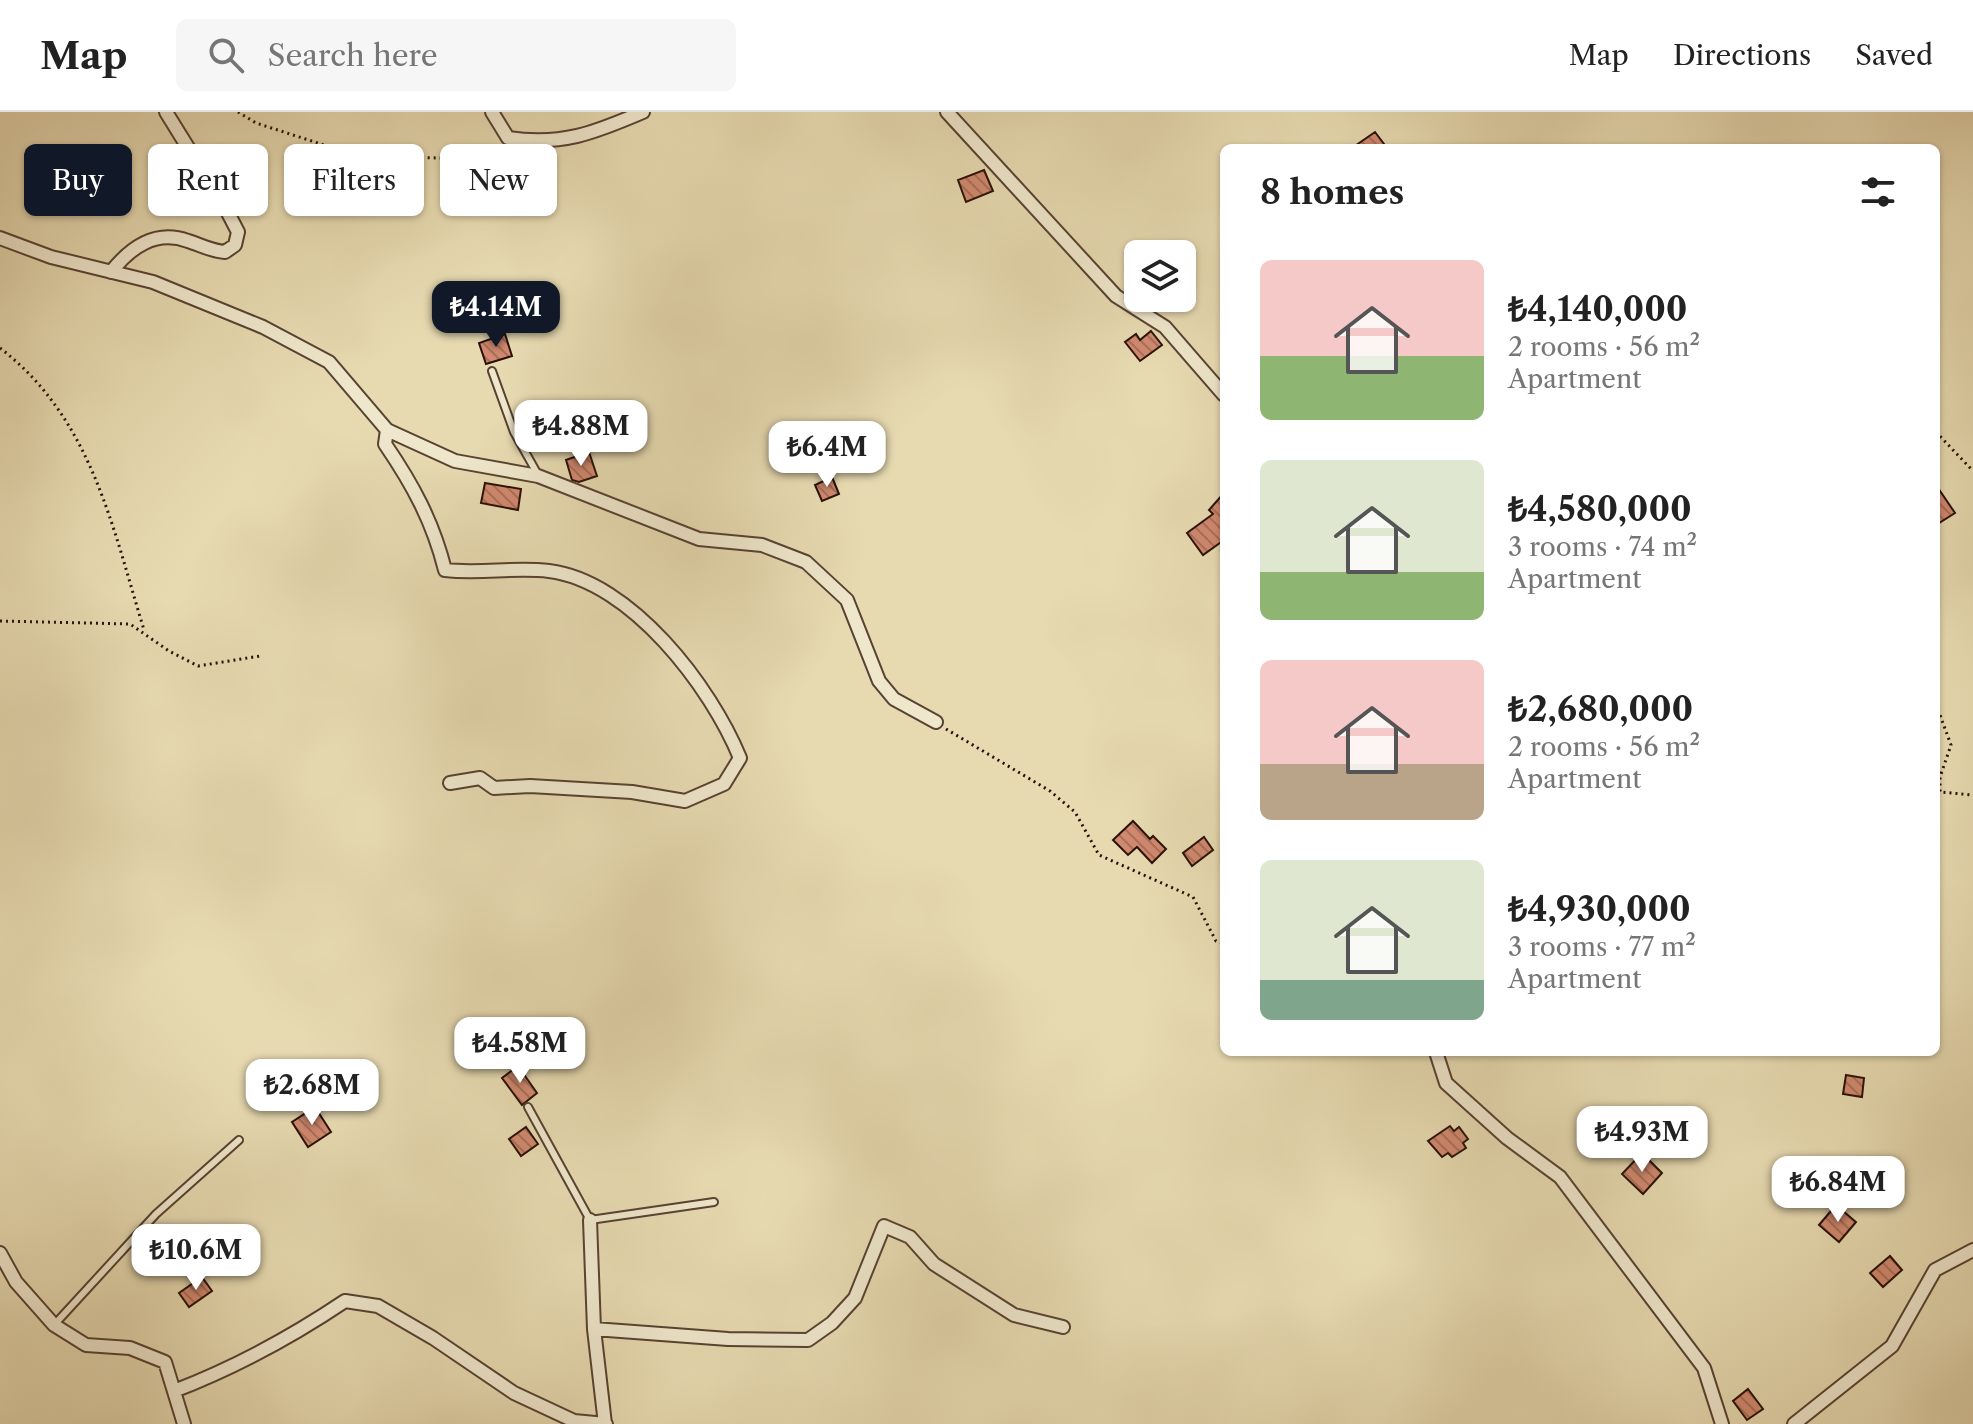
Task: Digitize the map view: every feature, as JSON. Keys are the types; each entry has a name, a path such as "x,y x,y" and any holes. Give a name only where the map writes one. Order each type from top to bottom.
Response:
{"street":[{"path":"111,272 130,248 154,238 185,239 210,251 225,252 235,245 238,232 166,112"},
{"path":"492,112 508,138 538,142 574,140 643,112"},
{"path":"947,112 1116,296 1165,327 1220,390"},
{"path":"0,238 51,257 153,282 223,309 329,362 387,430 455,461 538,476 699,539 762,545 806,562 847,600 879,681 894,699 936,722"},
{"path":"387,430 385,444 416,489 436,531 445,570 553,571 602,589 650,626 726,725 740,758 724,784 685,801 632,792 530,786 494,788 480,778 450,783"},
{"path":"1437,1056 1446,1083 1507,1138 1560,1177 1704,1368 1722,1424"},
{"path":"174,1391 225,1371 287,1340 345,1301 378,1306 433,1338 514,1393 550,1410 574,1421 606,1424 594,1329 590,1220"},
{"path":"594,1329 728,1339 808,1340 832,1323 855,1298 884,1226 910,1237 934,1264 1014,1315 1063,1327"},
{"path":"1794,1424 1892,1346 1935,1270 1973,1250"},
{"path":"0,1253 16,1282 54,1325 86,1345 130,1348 165,1362 184,1424"}],"lane":[{"path":"492,371 514,432 538,476"},
{"path":"528,1107 590,1220 714,1202"},
{"path":"54,1325 156,1214 239,1140"}],"path":[{"path":"238,112 256,123 358,156 480,159 508,138"},
{"path":"0,348 33,373 83,447 106,505 144,630"},
{"path":"1940,436 1973,471"},
{"path":"0,621 130,624 144,630 169,651 198,666 260,656"},
{"path":"1940,715 1951,745 1940,777"},
{"path":"936,722 1050,791 1075,812 1099,855 1193,897 1216,941 1220,942"},
{"path":"1940,793 1973,795"}],"building":[{"path":"1375,132 1384,144 1358,144"},
{"path":"984,170 993,191 966,202 958,180"},
{"path":"1151,331 1162,345 1140,361 1125,342 1136,334 1140,340"},
{"path":"505,334 512,356 486,364 479,343"},
{"path":"589,452 597,476 579,482 572,480 566,460"},
{"path":"832,477 839,494 822,501 815,485"},
{"path":"485,483 521,489 518,510 481,503"},
{"path":"1940,491 1955,513 1940,522"},
{"path":"1220,498 1220,543 1203,555 1187,533 1213,514 1209,510"},
{"path":"1133,821 1150,839 1153,836 1166,849 1152,863 1137,847 1128,855 1113,840"},
{"path":"1204,837 1213,850 1192,866 1183,853"},
{"path":"518,1066 537,1093 522,1105 502,1078"},
{"path":"1846,1075 1864,1078 1862,1097 1843,1094"},
{"path":"315,1107 331,1132 308,1147 292,1122"},
{"path":"1450,1126 1454,1131 1459,1127 1468,1139 1463,1143 1466,1148 1452,1157 1448,1153 1442,1157 1428,1141"},
{"path":"526,1127 538,1144 521,1156 509,1139"},
{"path":"1642,1153 1662,1173 1643,1194 1622,1174"},
{"path":"1836,1205 1856,1222 1839,1242 1819,1225"},
{"path":"1890,1256 1902,1270 1883,1287 1870,1273"},
{"path":"202,1277 212,1291 189,1307 179,1293"},
{"path":"1748,1389 1763,1409 1747,1420 1733,1401"}]}
